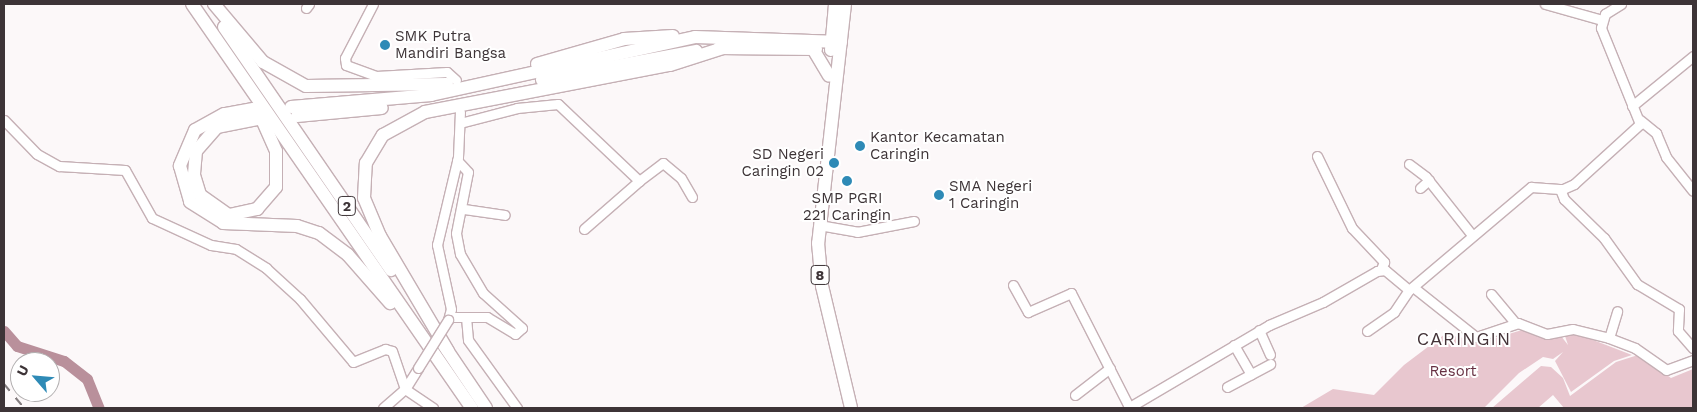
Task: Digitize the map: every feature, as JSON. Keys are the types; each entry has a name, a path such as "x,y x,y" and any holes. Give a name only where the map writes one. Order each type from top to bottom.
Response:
{"highway":[{"name":"2","path":"192,4 472,408"},
{"name":"2","path":"209,4 486,408"},
{"path":"214,4 273,70 320,89 464,83 624,39 695,38 836,46"},
{"name":"8","path":"835,4 833,20 836,46 829,139 819,225 822,286 851,408"},
{"name":"8","path":"829,139 825,113 829,76 845,4"},
{"path":"695,38 431,95 294,111 431,103 626,61 726,47 812,44 833,20"},
{"path":"812,44 829,76"},
{"path":"448,351 380,236 364,198 366,162 383,135 425,112 670,65 726,47"},
{"path":"239,73 270,135 279,168 267,201 244,214 229,215 200,195 194,175 196,151 216,127 255,114 224,114 195,130 180,166 190,202 223,223 297,226 335,242 442,365"}],"street":[{"path":"373,4 344,58 346,65 376,76 446,72 456,80"},
{"path":"1546,4 1602,20"},
{"path":"1602,20 1621,4"},
{"path":"1602,20 1608,52 1632,106 1640,120 1656,133 1666,157 1693,191"},
{"path":"1632,106 1693,56"},
{"path":"460,123 517,108 558,104 639,181"},
{"path":"384,408 405,389 449,318 437,245 457,160 460,112"},
{"path":"4,120 37,154 59,166 125,170 152,218 211,246 236,249 275,275 353,362 385,349 392,351 405,389 433,408"},
{"path":"1367,331 1394,312 1411,288 1531,187 1560,189 1584,175 1634,131 1640,120"},
{"path":"1012,284 1028,312 1071,292 1128,408 1381,269 1384,262 1350,224 1317,156"},
{"path":"449,318 491,318 513,334 522,328 519,321 497,309 465,267 455,239 464,209 468,168 457,160"},
{"path":"584,229 662,163 681,178 692,197"},
{"path":"1409,164 1429,180 1472,235"},
{"path":"1420,188 1429,180"},
{"path":"1560,189 1564,199 1604,238 1637,284 1679,309 1678,331 1693,348"},
{"path":"464,209 505,215"},
{"path":"819,225 857,232 914,221"},
{"path":"1381,269 1411,288 1476,337 1514,323"},
{"path":"1491,294 1514,323 1548,334 1573,329 1609,338 1635,348 1666,370 1693,360"},
{"path":"1609,338 1617,311"},
{"path":"466,318 468,340 517,408"},
{"path":"1258,335 1270,355"},
{"path":"1214,362 1236,347"},
{"path":"1236,347 1251,375"},
{"path":"1227,388 1270,364"},
{"path":"1075,395 1110,368"}],"green space":[{"name":"Resort","path":"1522,330 1561,336 1568,345 1565,336 1575,333 1632,355 1614,361 1571,392 1555,361 1563,352 1553,359 1543,357 1519,373 1484,408 1301,408 1333,389 1374,395 1404,365 1445,334 1482,342"},
{"path":"1638,355 1671,378 1693,369 1693,408 1564,408 1553,395 1538,408 1492,408 1541,366 1551,367 1563,378 1570,396 1616,362"}],"waterway":[{"path":"4,331 17,346 64,361 87,379 99,408"}],"railway":[{"path":"4,384 24,408"}],"place":[{"name":"SMK Putra Mandiri Bangsa","path":"385,45"},
{"name":"Kantor Kecamatan Caringin","path":"860,146"},
{"name":"SD Negeri Caringin 02","path":"834,163"},
{"name":"SMP PGRI 221 Caringin","path":"847,181"},
{"name":"SMA Negeri 1 Caringin","path":"939,195"}],"district":[{"name":"CARINGIN","path":"1464,339"}]}
